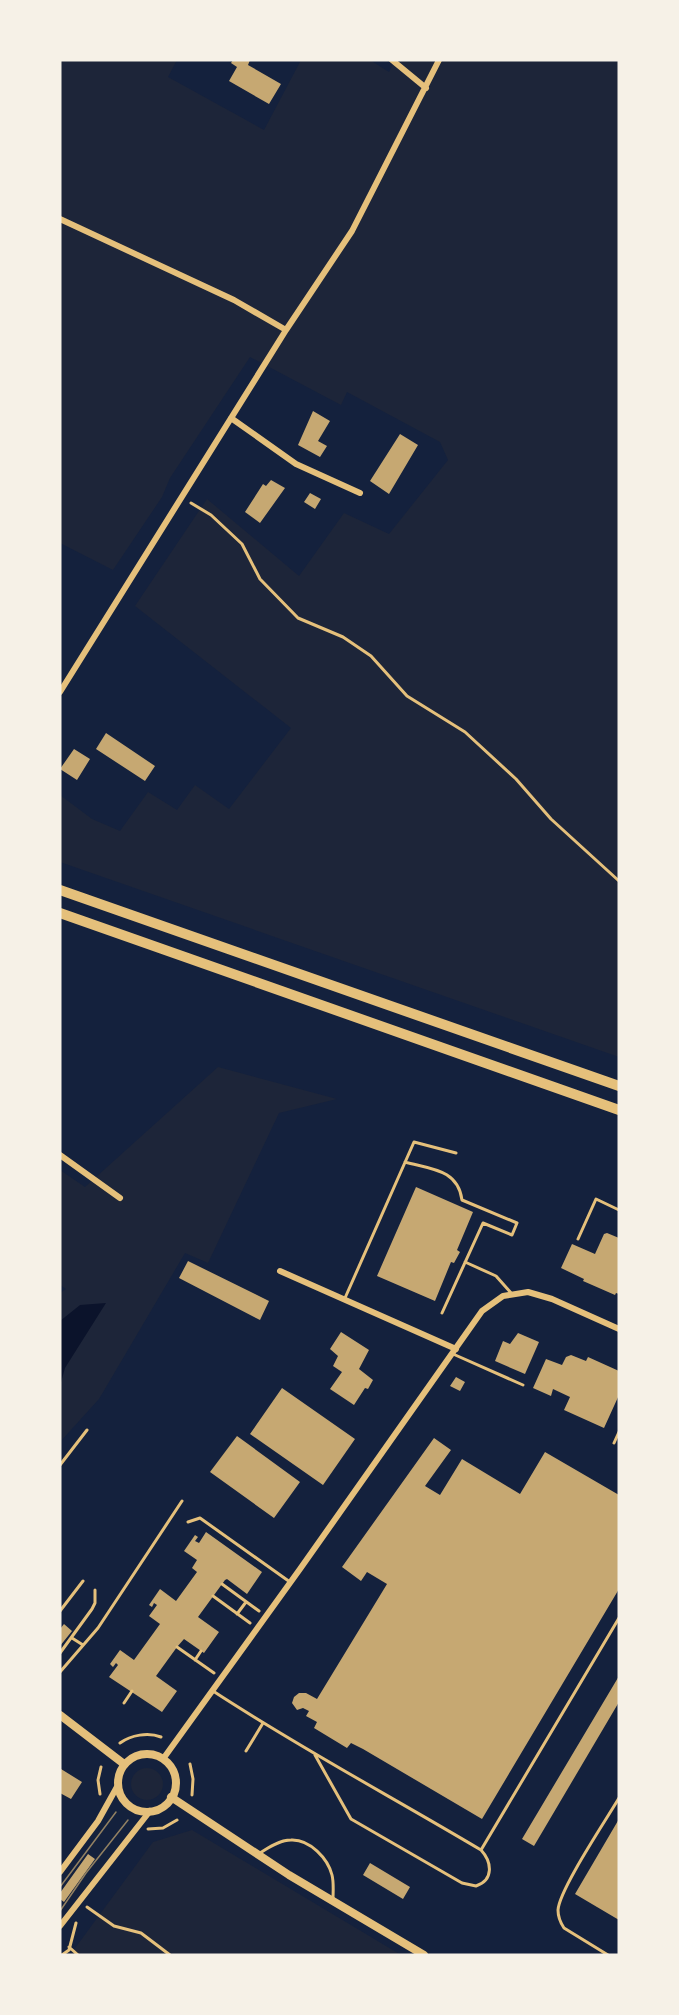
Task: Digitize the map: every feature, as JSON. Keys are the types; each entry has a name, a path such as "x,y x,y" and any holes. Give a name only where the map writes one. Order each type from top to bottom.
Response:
{"highway":[{"path":"60,890 619,1086"},
{"path":"60,913 619,1110"}],"street":[{"path":"392,60 426,88"},
{"path":"60,692 286,330 352,231 439,60"},
{"path":"60,219 234,300 286,330"},
{"path":"231,418 296,464 360,493"},
{"path":"60,1155 120,1198"},
{"path":"280,1271 454,1351"},
{"path":"163,1759 482,1311 503,1296 528,1292 552,1299 619,1329"},
{"path":"60,1716 124,1764"},
{"path":"145,1754 163,1759 170,1766 175,1778 175,1789 171,1797 162,1807 150,1811 136,1810 122,1797 118,1785 119,1774 124,1764 135,1756 145,1754"},
{"path":"60,1872 98,1821 118,1785"},
{"path":"171,1797 258,1855 424,1955"},
{"path":"60,1926 150,1811"}],"lane":[{"path":"344,1300 414,1142 456,1153"},
{"path":"405,1161 451,1176 461,1190 462,1200 517,1224 512,1235 483,1223 442,1313"},
{"path":"578,1239 596,1199 619,1210"},
{"path":"465,1262 496,1276 513,1294"},
{"path":"454,1351 523,1385"},
{"path":"60,1464 87,1430"},
{"path":"614,1443 619,1432"},
{"path":"60,1672 98,1628 182,1501"},
{"path":"188,1522 200,1518 290,1582"},
{"path":"60,1611 83,1581"},
{"path":"60,1653 92,1609 95,1602 95,1590"},
{"path":"482,1850 619,1618"},
{"path":"71,1638 83,1645"},
{"path":"212,1690 315,1755 482,1850 489,1862 487,1879 476,1886 462,1883 351,1819 315,1755"},
{"path":"246,1751 263,1723"},
{"path":"608,1955 564,1928 559,1921 558,1908 565,1890 619,1798"},
{"path":"258,1855 269,1847 289,1839 300,1841 313,1848 328,1863 333,1878 333,1901"}],"path":[{"path":"181,497 211,515 242,544 260,579 298,618 343,637 371,656 407,696 465,732 516,779 552,819 619,881"},
{"path":"222,1584 266,1616"},
{"path":"213,1596 257,1628"},
{"path":"237,1614 246,1602"},
{"path":"177,1647 221,1678"},
{"path":"195,1660 201,1651"},
{"path":"124,1703 132,1691"},
{"path":"120,1743 141,1735 161,1737"},
{"path":"190,1764 193,1779 192,1795"},
{"path":"100,1802 98,1780 101,1767"},
{"path":"143,1829 163,1828 177,1820"},
{"path":"78,1902 114,1926 141,1933 170,1955"},
{"path":"84,1915 90,1910"},
{"path":"62,1955 69,1950 77,1920"},
{"path":"69,1947 78,1955"}],"shaded area":[{"path":"60,60 177,60 168,77 264,130 301,60 370,60 389,72 395,60 619,60 619,1057 60,862 60,795 92,819 120,831 148,792 177,810 195,785 229,809 291,728 135,606 207,499 299,576 344,513 389,534 448,460 440,442 347,392 341,405 250,357 170,478 162,497 113,570 60,543"},
{"path":"218,1067 337,1099 279,1113 208,1263 185,1253 99,1399 60,1442 60,1293 66,1289 60,1285 60,1170 85,1187"},
{"path":"106,1303 65,1368 60,1386 60,1321 80,1305"},
{"path":"147,1768 159,1772 163,1784 159,1796 147,1800 135,1796 131,1784 135,1772"},
{"path":"192,1830 401,1955 70,1955 153,1842"}],"building":[{"path":"233,60 250,60 248,65 281,84 269,104 229,81 237,67 231,63"},
{"path":"313,411 330,421 318,441 327,446 320,457 298,445"},
{"path":"400,434 418,445 389,494 370,481"},
{"path":"271,480 285,488 260,523 245,512 263,484 266,486"},
{"path":"310,493 321,499 315,509 304,502"},
{"path":"106,733 155,766 145,781 96,749"},
{"path":"74,749 90,759 77,780 60,769"},
{"path":"416,1187 473,1212 457,1250 460,1252 454,1263 451,1262 435,1301 377,1276"},
{"path":"604,1234 619,1238 619,1294 615,1295 561,1268 572,1244 595,1254"},
{"path":"188,1261 269,1301 260,1320 179,1278"},
{"path":"341,1332 369,1350 359,1369 373,1380 354,1405 330,1389 342,1372 333,1366 338,1356 330,1349"},
{"path":"518,1333 539,1342 525,1374 495,1361 503,1341 510,1344"},
{"path":"571,1355 586,1361 588,1357 619,1371 619,1395 604,1428 564,1410 570,1397 553,1389 551,1396 533,1388 546,1359 562,1365 566,1357"},
{"path":"456,1377 465,1382 460,1391 450,1386"},
{"path":"282,1388 355,1439 323,1485 250,1434"},
{"path":"237,1436 300,1482 274,1518 210,1472"},
{"path":"434,1438 451,1450 425,1486 440,1495 462,1459 520,1494 545,1452 619,1495 619,1589 482,1819 363,1749 351,1743 347,1748 314,1728 317,1722 306,1716 309,1711 303,1708 297,1710 292,1703 294,1697 299,1693 306,1693 317,1699 387,1584 367,1572 361,1581 342,1567"},
{"path":"206,1532 262,1572 247,1594 227,1579 225,1580 198,1617 219,1632 204,1653 184,1639 156,1676 177,1691 162,1712 109,1677 118,1665 116,1663 113,1667 110,1664 120,1650 134,1660 160,1624 149,1616 157,1605 154,1603 152,1607 149,1605 160,1589 176,1601 197,1572 192,1568 197,1560 184,1551 195,1535 198,1537 195,1541 199,1543"},
{"path":"64,1624 72,1631 60,1646 60,1629"},
{"path":"619,1676 619,1702 534,1846 522,1839"},
{"path":"61,1769 82,1782 71,1799 60,1793"},
{"path":"619,1819 619,1920 575,1894"},
{"path":"88,1854 95,1859 64,1902 60,1899 60,1893"},
{"path":"370,1863 410,1887 403,1899 363,1875"}],"tram line":[{"path":"60,1887 116,1812"},
{"path":"60,1911 86,1873 128,1820"}]}
